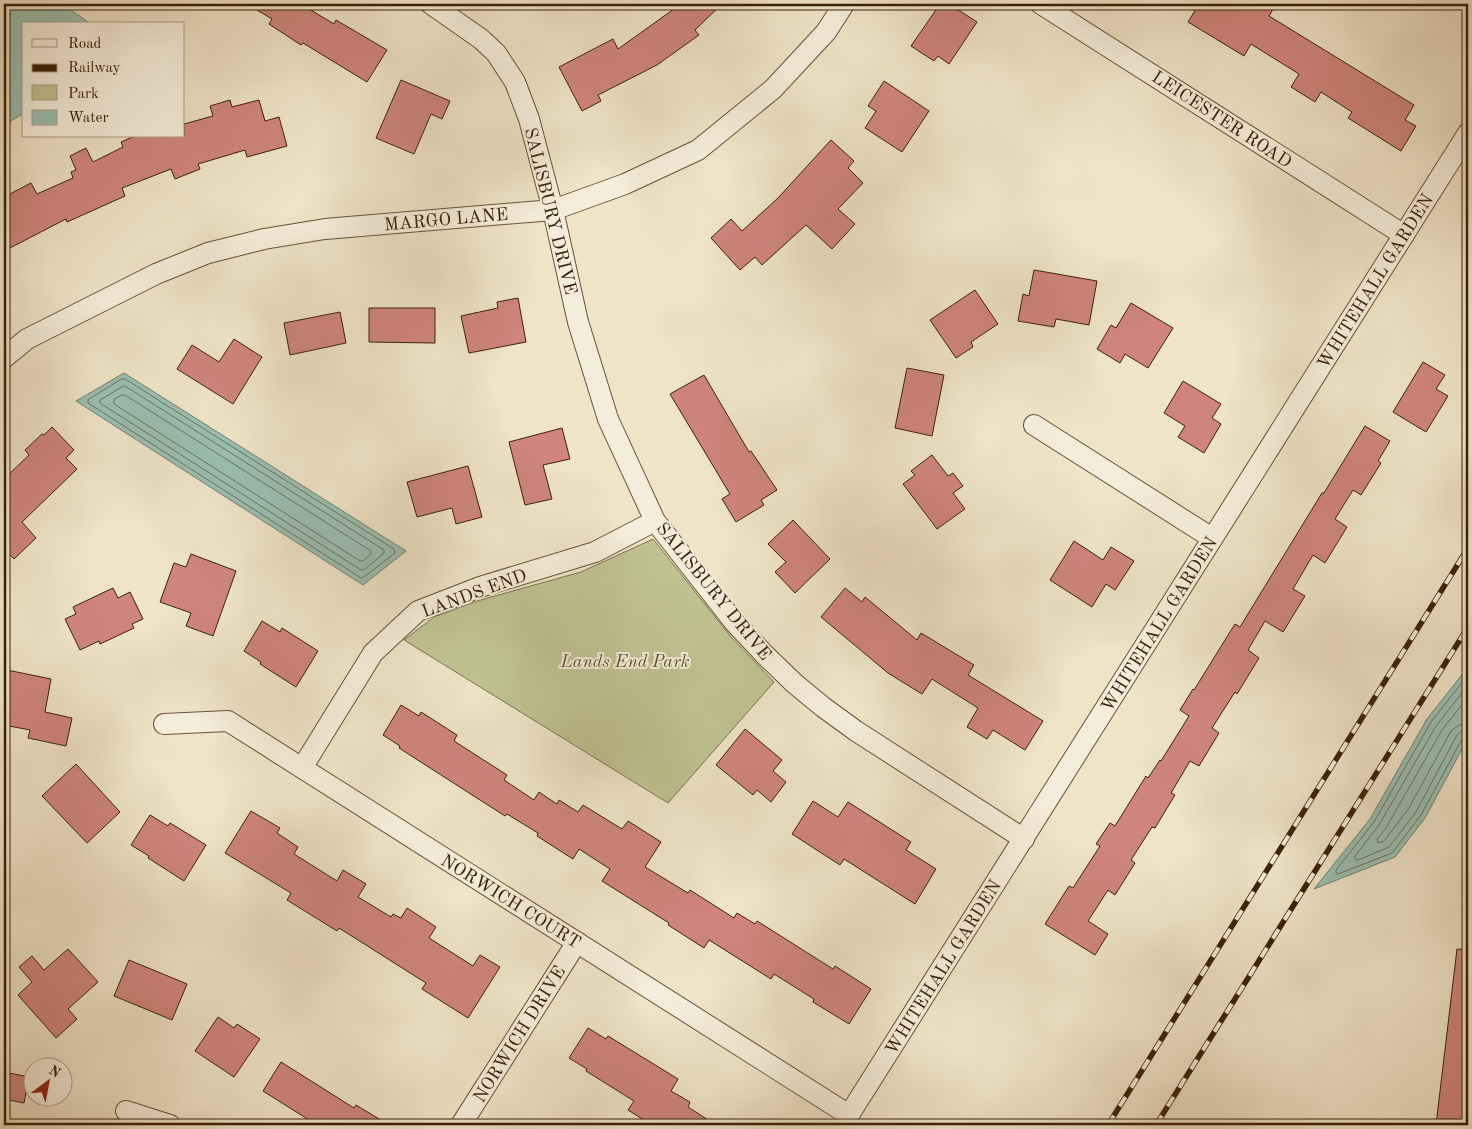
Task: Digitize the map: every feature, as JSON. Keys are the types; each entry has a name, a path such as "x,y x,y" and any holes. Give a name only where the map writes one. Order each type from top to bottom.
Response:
{"street":[{"name":"SALISBURY DRIVE","path":"431,4 481,39 496,53 515,82 529,120 553,210 578,322 608,419 655,521 735,623 794,683 856,731 1024,839"},
{"name":"MARGO LANE","path":"4,358 27,339 156,274 208,253 264,239 324,229 553,210 625,184 698,150 773,88 826,32 844,4"},
{"name":"LEICESTER ROAD","path":"1041,4 1404,235"},
{"name":"WHITEHALL GARDEN","path":"849,1115 1468,133"},
{"path":"1034,425 1212,538"},
{"name":"LANDS END","path":"302,768 373,654 418,611 480,587 595,552 655,521"},
{"name":"NORWICH COURT","path":"164,724 228,721 849,1115"},
{"name":"NORWICH DRIVE","path":"461,1125 577,942"},
{"path":"126,1111 170,1125"}],"green space":[{"name":"Lands End Park","path":"653,539 732,638 774,682 668,803 404,640 434,617 477,601 581,572"}],"water":[{"path":"4,4 62,4 88,22 22,22 22,114 4,125"},
{"path":"124,373 406,551 363,585 76,401"},
{"path":"1468,667 1468,738 1425,818 1395,857 1314,889 1370,819 1427,719"}],"building":[{"path":"247,4 301,4 334,24 336,20 387,50 367,82 303,43 301,45 269,24 272,19"},
{"path":"681,4 722,4 695,30 699,35 657,65 598,95 601,101 582,111 559,67 613,39 618,49"},
{"path":"940,4 949,4 977,22 949,64 938,56 934,61 911,46"},
{"path":"1199,4 1276,4 1269,16 1414,105 1405,120 1416,126 1401,151 1348,118 1352,112 1321,92 1315,102 1291,87 1299,74 1251,44 1244,56 1188,22"},
{"path":"401,80 450,101 442,119 431,114 414,154 376,138"},
{"path":"884,81 929,111 902,152 865,128 876,111 868,106"},
{"path":"230,100 232,107 259,100 265,121 279,117 287,146 247,157 245,150 198,164 200,169 175,179 171,169 122,188 125,196 67,222 66,219 4,251 4,197 31,183 37,194 73,178 71,172 76,170 70,156 86,148 93,162 123,147 121,142 130,138 185,138 185,124 213,116 210,106"},
{"path":"831,140 854,161 848,168 863,183 838,209 855,224 832,249 806,225 762,265 755,257 740,270 711,238 731,219 742,231 778,198"},
{"path":"1034,270 1097,281 1089,325 1056,319 1054,327 1018,321 1023,294 1029,296"},
{"path":"975,290 998,324 971,342 973,347 956,358 930,320"},
{"path":"518,298 526,342 469,353 461,316 498,308 497,302"},
{"path":"1131,303 1173,328 1148,368 1125,354 1120,363 1097,349 1111,325 1116,328"},
{"path":"369,308 435,308 435,343 369,342"},
{"path":"340,312 346,343 290,355 284,323"},
{"path":"234,339 262,357 233,404 177,369 192,345 219,362"},
{"path":"1423,362 1445,375 1436,389 1448,396 1426,432 1393,412"},
{"path":"907,368 944,375 932,436 895,428"},
{"path":"704,375 749,452 751,451 777,490 761,500 764,505 736,522 722,499 730,494 670,394"},
{"path":"1183,381 1221,404 1212,418 1221,424 1204,453 1178,437 1185,426 1164,413"},
{"path":"1365,426 1390,441 1378,461 1381,463 1361,495 1353,490 1335,519 1347,527 1325,563 1313,555 1293,589 1305,596 1283,632 1265,621 1248,650 1259,658 1237,694 1235,692 1212,728 1219,733 1199,766 1190,761 1171,793 1175,795 1155,828 1152,827 1131,860 1135,863 1115,895 1108,890 1088,921 1108,934 1095,955 1045,924 1069,886 1073,888 1100,846 1096,844 1110,823 1115,826 1146,776 1148,778 1161,761 1189,716 1180,710 1235,624 1240,627"},
{"path":"52,427 74,450 66,458 77,469 22,522 36,538 14,559 4,548 4,479 29,455 25,450"},
{"path":"562,428 570,459 543,465 552,499 525,505 509,442"},
{"path":"932,455 948,476 953,473 963,486 953,493 965,509 937,529 903,484 915,475 911,471"},
{"path":"468,466 482,517 456,524 452,508 417,517 407,482"},
{"path":"793,520 830,559 795,593 775,572 786,562 768,544"},
{"path":"1074,541 1103,560 1111,547 1134,561 1115,590 1106,584 1092,607 1050,580"},
{"path":"191,554 236,571 213,636 186,626 191,613 160,602 174,563 186,567"},
{"path":"113,588 118,598 130,592 143,619 132,624 134,628 100,644 99,641 80,650 65,619 76,614 73,607"},
{"path":"845,588 862,602 865,597 917,640 921,633 974,665 968,675 1043,721 1025,750 993,730 987,739 967,727 978,708 932,679 922,694 888,673 821,617"},
{"path":"262,621 280,632 282,628 318,651 296,687 260,664 261,662 244,651"},
{"path":"7,670 51,679 45,712 72,718 66,746 28,738 30,730 4,725 4,685"},
{"path":"401,705 419,716 421,712 457,735 454,741 507,775 504,780 534,800 539,792 557,804 559,800 578,812 583,805 622,829 628,821 661,842 645,867 688,893 690,890 734,918 737,913 755,924 757,921 833,969 835,966 871,989 849,1024 813,1002 814,999 774,974 771,979 709,940 704,948 668,925 669,923 602,881 610,869 579,849 573,859 537,836 538,833 507,814 505,816 399,748 400,746 383,735"},
{"path":"745,729 782,760 773,771 786,782 771,802 757,790 753,795 716,765"},
{"path":"76,764 120,812 87,843 42,796"},
{"path":"813,801 838,817 848,802 911,842 906,850 936,869 915,904 844,859 840,865 792,834"},
{"path":"251,811 280,828 277,833 298,847 294,854 337,881 343,870 366,884 358,897 391,917 393,914 401,918 407,908 436,927 429,938 473,966 480,955 500,967 468,1018 422,989 426,983 339,928 337,931 287,900 291,893 225,853"},
{"path":"150,815 168,826 170,823 206,845 184,881 131,845"},
{"path":"68,949 98,982 68,1009 77,1019 56,1038 18,995 32,982 19,967 32,956 44,970"},
{"path":"1457,949 1468,950 1468,1125 1436,1125"},
{"path":"129,960 187,984 172,1020 114,996"},
{"path":"218,1017 234,1028 237,1024 260,1039 234,1077 195,1051"},
{"path":"588,1028 606,1039 608,1036 678,1079 671,1091 690,1102 688,1107 716,1125 652,1125 628,1110 634,1101 569,1058"},
{"path":"281,1062 354,1108 356,1105 389,1125 317,1125 263,1091"},
{"path":"4,1072 22,1076 22,1103 4,1099"}],"railway":[{"path":"1108,1125 1468,548"},
{"path":"1156,1125 1468,627"}]}
